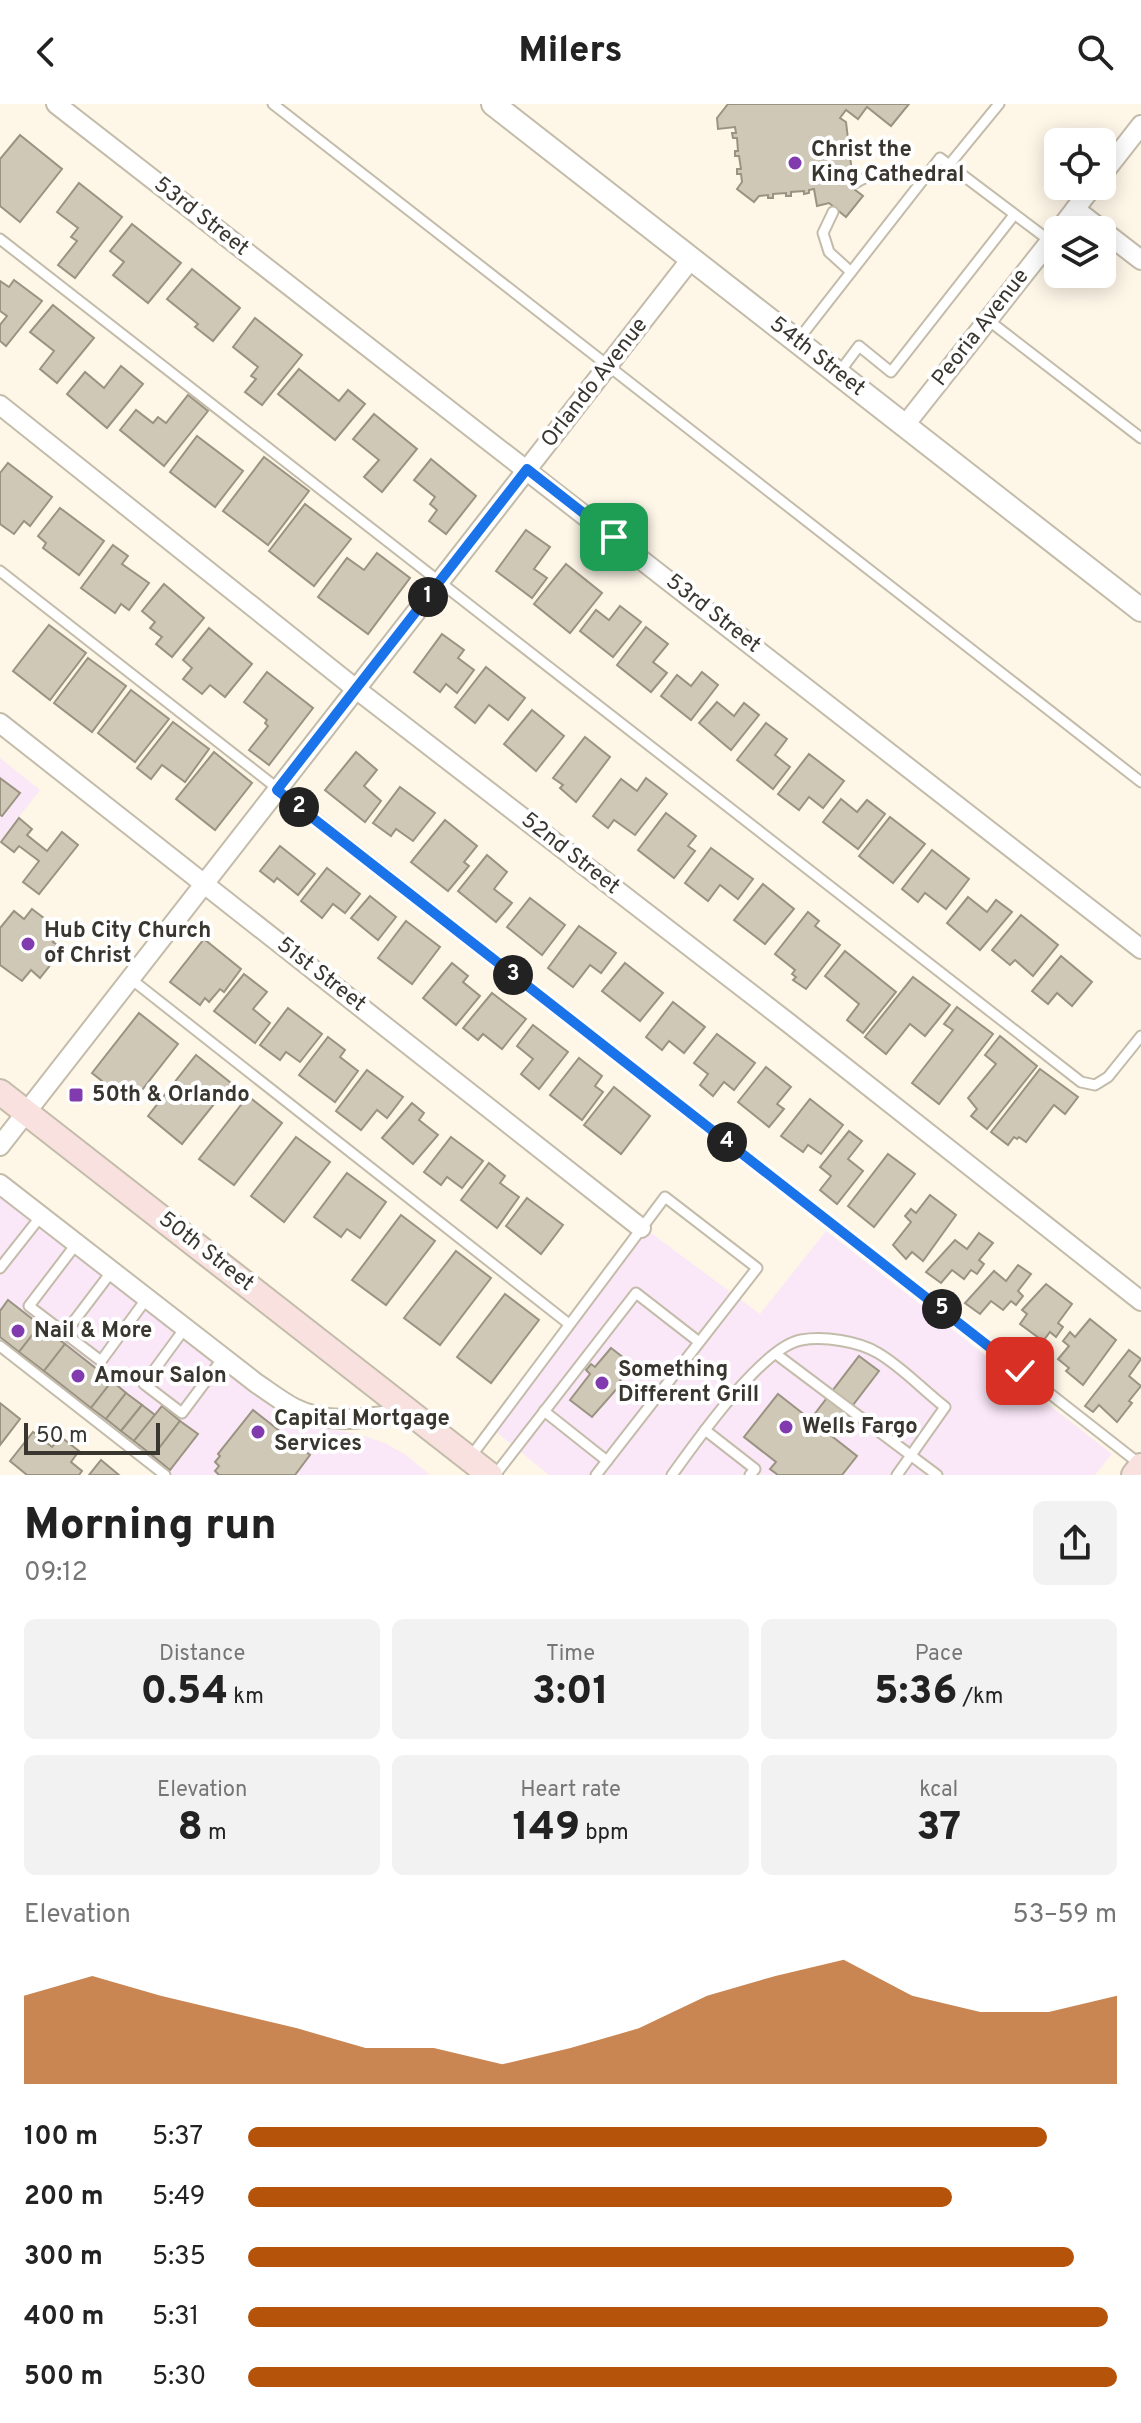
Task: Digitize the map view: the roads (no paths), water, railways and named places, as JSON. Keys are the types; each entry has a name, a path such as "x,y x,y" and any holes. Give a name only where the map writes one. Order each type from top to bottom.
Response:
{"main road":[{"name":"50th Street","path":"0,1092 492,1475"},
{"path":"1134,1475 1141,1466"}],"street":[{"name":"53rd Street","path":"56,104 1141,949"},
{"name":"54th Street","path":"493,104 514,115 691,259 1141,610"},
{"path":"1116,157 1141,125"},
{"name":"Peoria Avenue","path":"1069,216 1082,200"},
{"path":"1075,209 1141,260"},
{"name":"Peoria Avenue","path":"905,425 1044,248"},
{"name":"Orlando Avenue","path":"0,1146 691,259"},
{"name":"52nd Street","path":"0,405 356,689 790,1024 1141,1301"},
{"name":"51st Street","path":"0,723 641,1228"},
{"path":"1,1187 293,1408 320,1417 348,1421 412,1412"}],"lane":[{"path":"273,104 1141,782"},
{"path":"949,165 999,104"},
{"path":"797,341 940,158 1014,215 1044,229"},
{"path":"855,183 874,172 893,172 923,180"},
{"path":"833,212 823,233 829,252 851,272"},
{"path":"838,374 859,346 891,372 1014,215"},
{"path":"0,239 1081,1082 1095,1085 1108,1077 1141,1036"},
{"path":"988,320 1141,438"},
{"path":"0,571 1141,1466"},
{"path":"131,979 569,1324"},
{"path":"469,1459 665,1197 757,1268 596,1475"},
{"path":"0,1268 41,1216"},
{"path":"77,1243 29,1306 101,1361 147,1298"},
{"path":"65,1333 112,1271"},
{"path":"492,1475 636,1293 699,1342"},
{"path":"185,1328 144,1384 182,1413 223,1358"},
{"path":"672,1475 705,1430 761,1364 799,1340 836,1339 877,1352 945,1407 897,1475"},
{"path":"0,1346 165,1475"},
{"path":"776,1354 937,1475"},
{"path":"544,1411 607,1461"},
{"path":"705,1430 755,1469 750,1475"}],"place":[{"name":"Christ the King Cathedral","path":"795,163"},
{"name":"Hub City Church of Christ","path":"28,944"},
{"name":"50th & Orlando","path":"76,1095"},
{"name":"Nail & More","path":"18,1331"},
{"name":"Amour Salon","path":"78,1376"},
{"name":"Something Different Grill","path":"602,1383"},
{"name":"Wells Fargo","path":"786,1427"},
{"name":"Capital Mortgage Services","path":"258,1432"}]}
